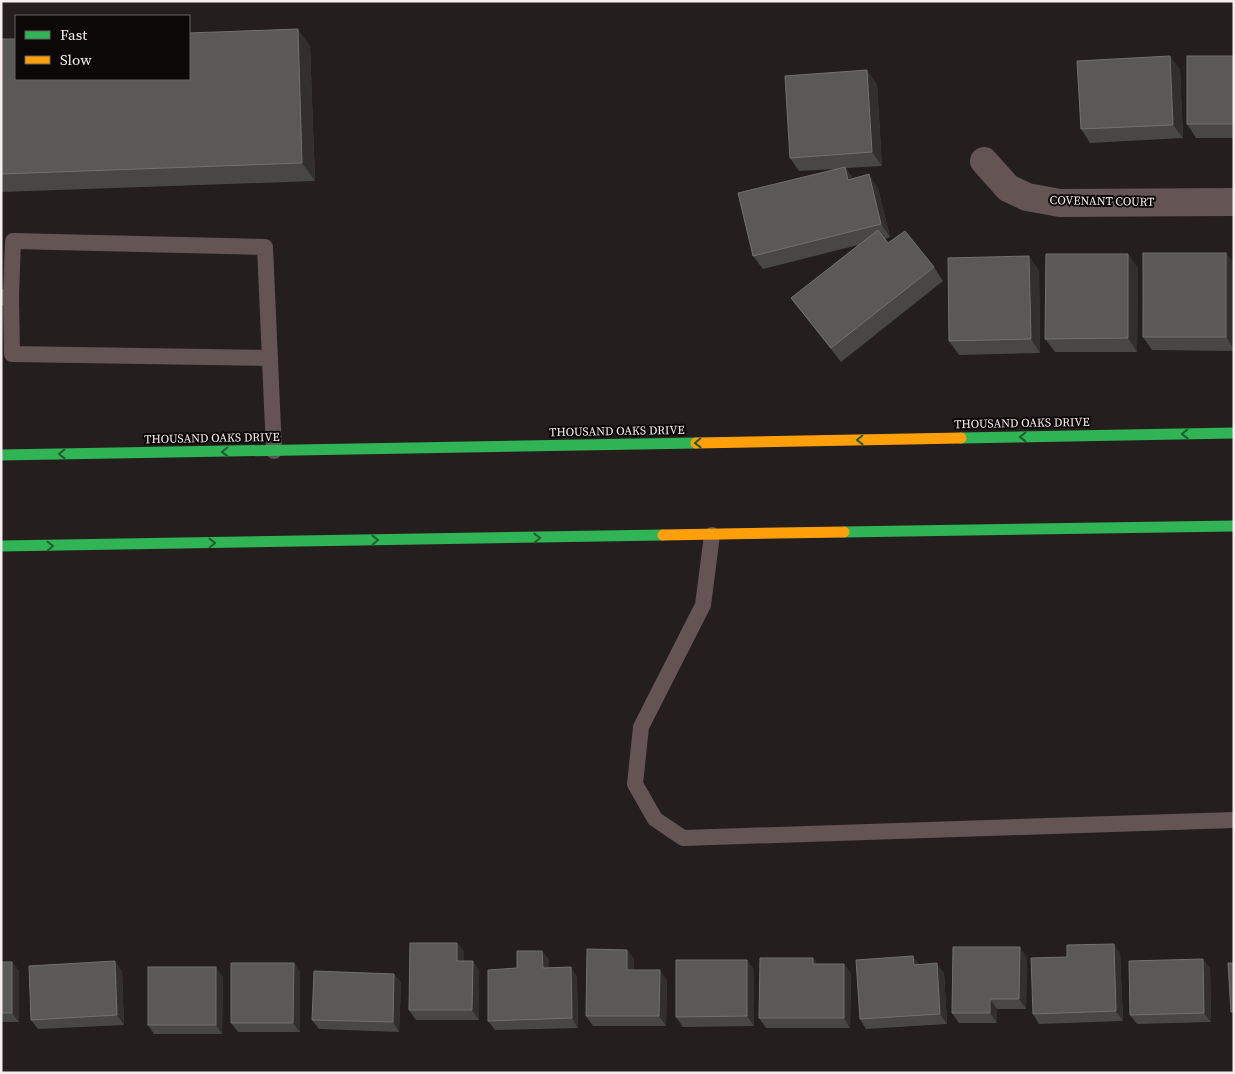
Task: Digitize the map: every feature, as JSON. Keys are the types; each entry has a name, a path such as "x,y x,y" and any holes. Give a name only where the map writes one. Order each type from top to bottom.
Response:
{"main road":[{"name":"THOUSAND OAKS DRIVE","path":"1,455 1234,433"},
{"path":"1,546 1234,526"}],"street":[{"name":"COVENANT COURT","path":"984,161 1008,188 1028,197 1060,203 1234,202"}],"lane":[{"path":"270,358 12,354 6,297 13,242 265,247 270,358 274,451"},
{"path":"712,535 703,605 641,727 635,784 655,819 683,838 1234,820"}],"building":[{"path":"298,29 302,163 1,174 1,39 15,39 15,80 190,80 190,33"},
{"path":"1170,56 1173,125 1081,129 1077,61"},
{"path":"1187,56 1234,56 1234,124 1187,124"},
{"path":"867,70 872,152 790,158 785,76"},
{"path":"845,167 848,180 869,174 881,224 753,256 738,193"},
{"path":"878,230 888,243 905,231 934,267 831,348 791,298"},
{"path":"1143,253 1226,253 1226,337 1143,337"},
{"path":"1046,254 1128,254 1128,338 1045,339"},
{"path":"1029,256 1031,339 949,341 948,258"},
{"path":"410,943 457,943 457,961 473,961 472,1010 409,1010"},
{"path":"1114,944 1116,1011 1033,1014 1031,958 1067,957 1067,945"},
{"path":"953,947 1020,947 1019,999 990,999 990,1013 952,1013"},
{"path":"587,949 627,950 627,970 660,970 659,1016 586,1016"},
{"path":"517,951 542,951 543,968 571,967 572,1018 488,1021 488,970 517,968"},
{"path":"913,956 914,965 937,963 940,1014 860,1019 856,960"},
{"path":"760,958 813,958 813,964 844,964 844,1018 759,1018"},
{"path":"1203,959 1204,1013 1130,1015 1129,961"},
{"path":"676,960 747,960 747,1016 676,1017"},
{"path":"115,961 117,1015 31,1020 29,966"},
{"path":"1,962 12,962 12,1013 1,1013"},
{"path":"231,963 294,963 293,1023 231,1023"},
{"path":"1228,963 1234,963 1234,1012 1231,1012"},
{"path":"148,967 216,967 216,1025 148,1025"},
{"path":"314,971 394,974 393,1022 312,1020"}],"traffic: fast":[{"path":"961,438 1234,433"},
{"path":"1,455 696,443"},
{"path":"844,532 1234,526"},
{"path":"1,546 663,535"}],"traffic: slow":[{"path":"696,443 961,438"},
{"path":"663,535 844,532"}]}
